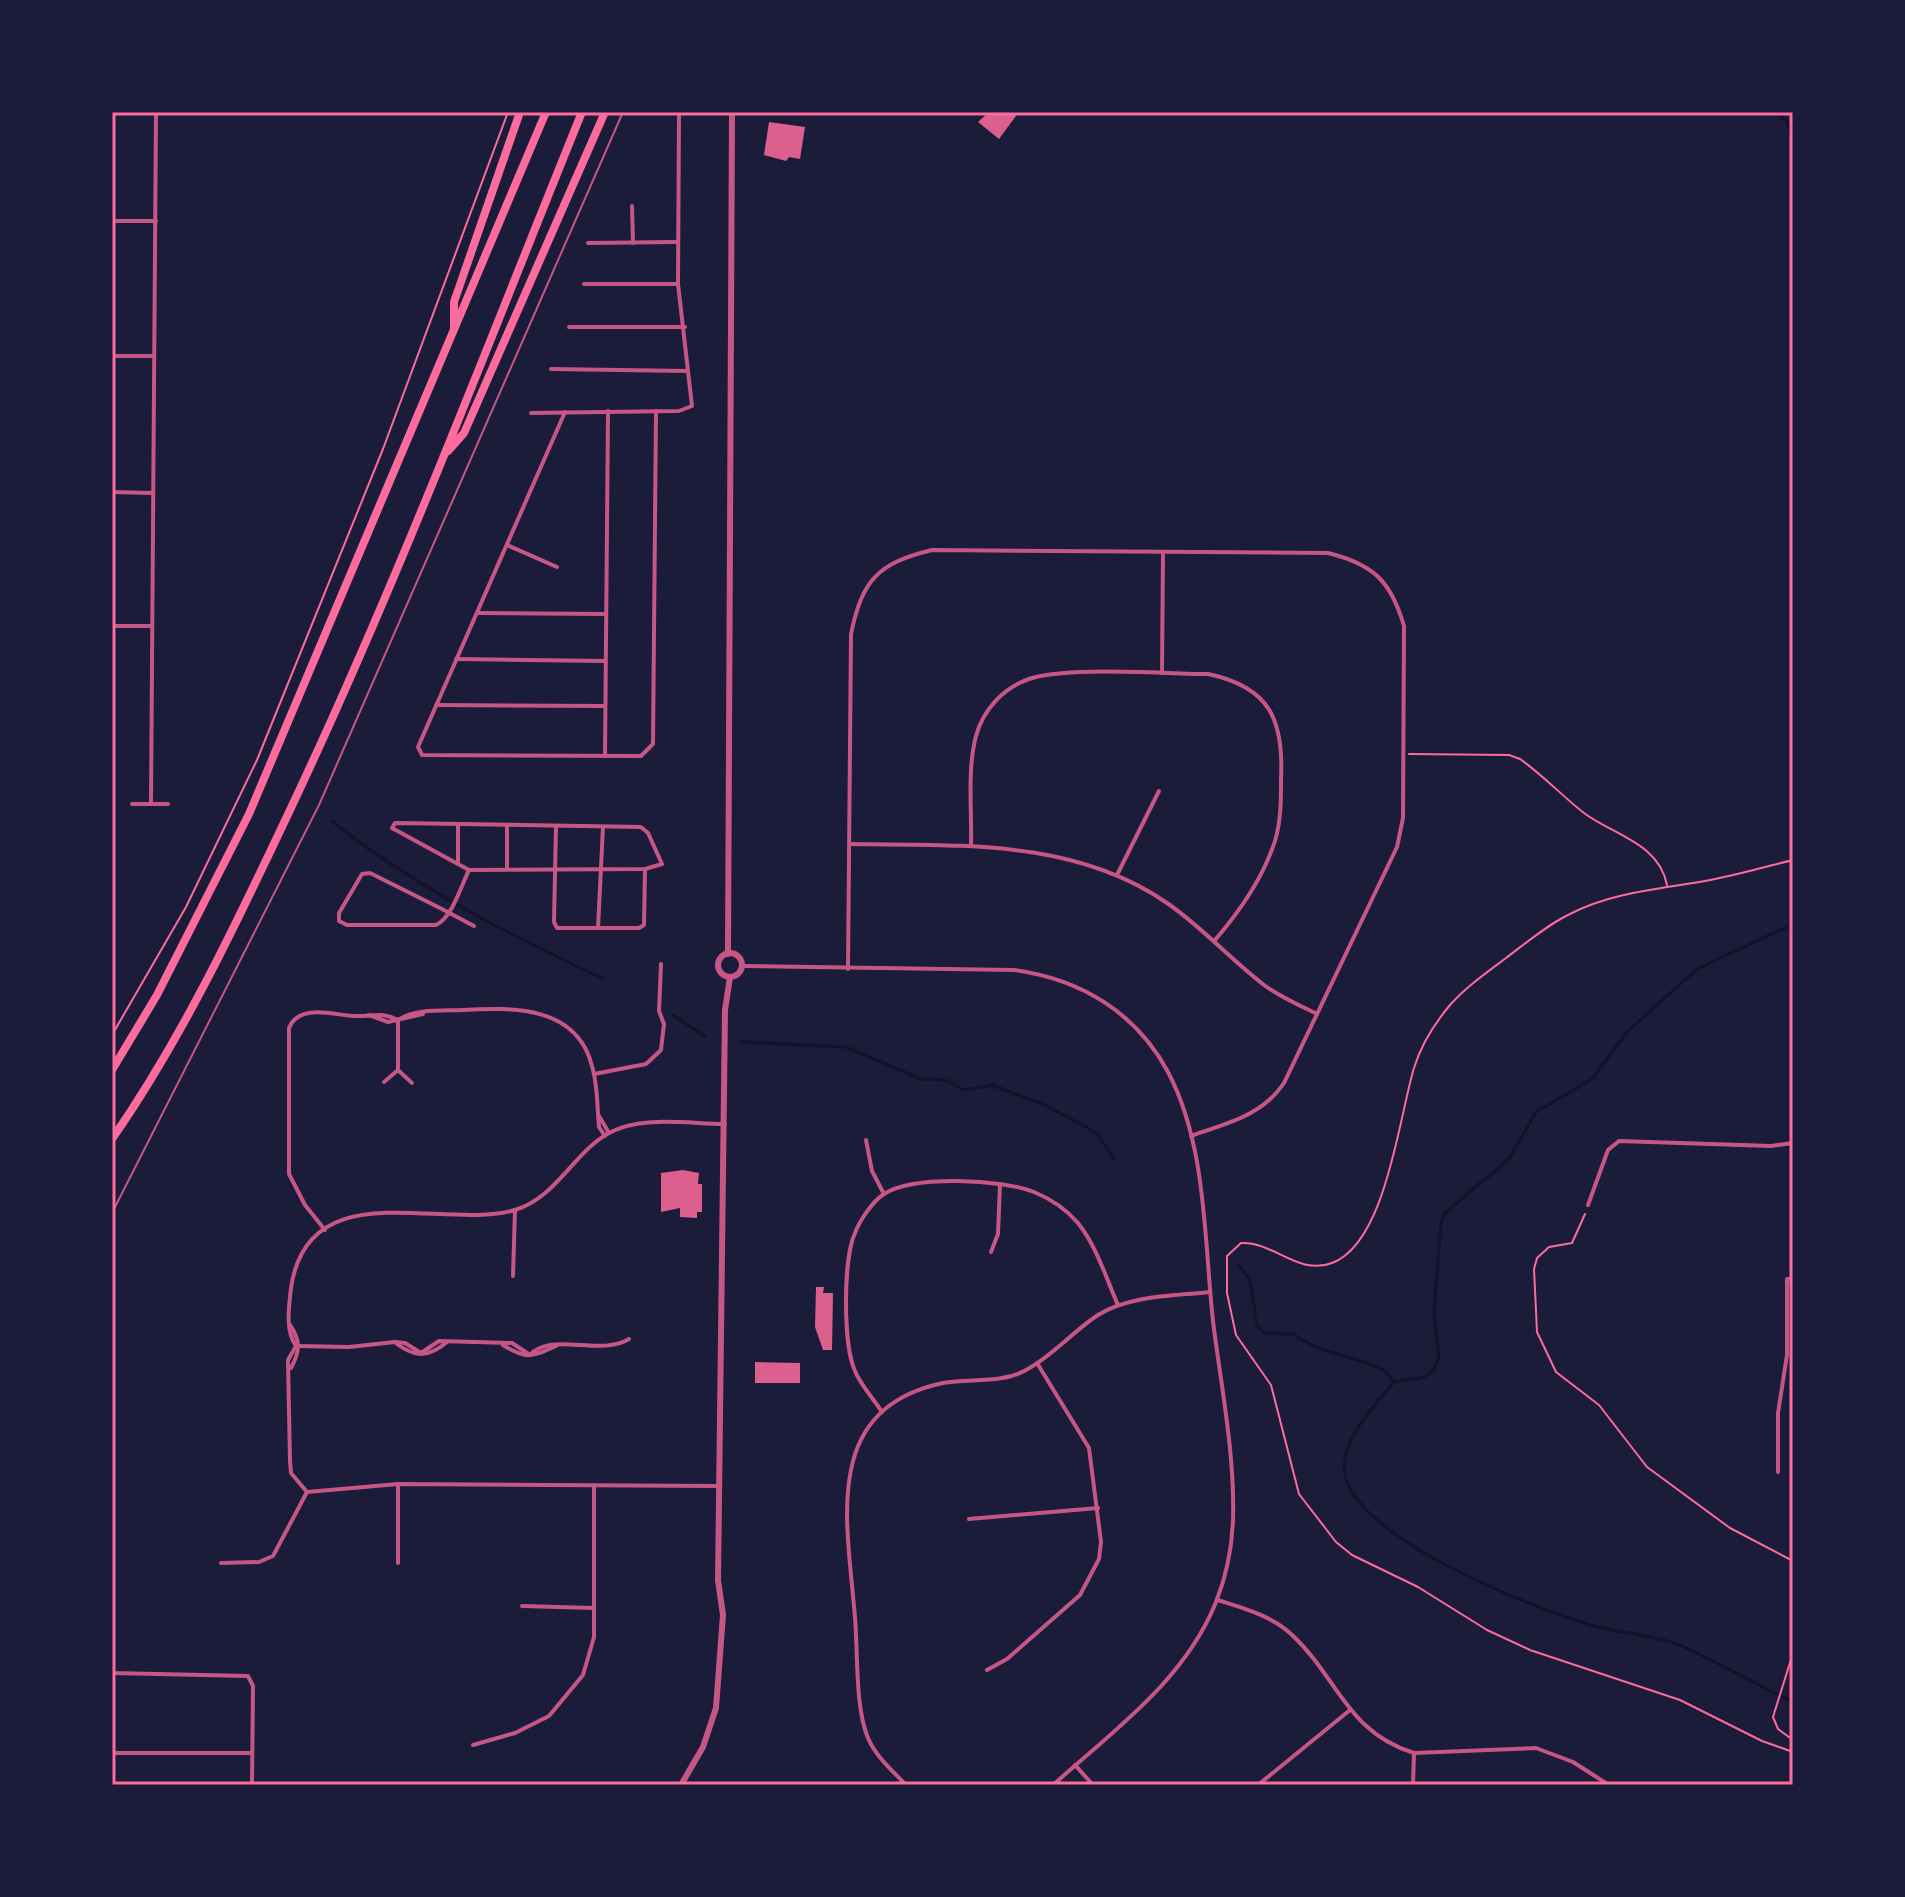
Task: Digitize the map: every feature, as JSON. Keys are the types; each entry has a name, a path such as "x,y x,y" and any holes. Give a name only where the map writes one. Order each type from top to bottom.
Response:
{"highway":[{"path":"454,333 454,302 520,112"},
{"path":"112,1070 157,995 249,814 546,112"},
{"path":"112,1139 176,1035 244,908 343,696 582,112"},
{"path":"442,458 464,433 605,112"}],"street":[{"path":"151,804 156,112"},
{"path":"531,413 679,411 692,406 693,393 687,371 685,327 678,284 679,112"},
{"path":"728,954 738,957 742,966 739,973 730,977 723,975 718,965 728,954 732,112"},
{"path":"632,206 633,243"},
{"path":"112,221 156,221"},
{"path":"588,243 677,242"},
{"path":"584,284 678,284"},
{"path":"569,327 685,327"},
{"path":"112,356 154,356"},
{"path":"551,369 687,371"},
{"path":"605,756 608,411"},
{"path":"565,412 418,747 422,755 641,756 653,744 656,411"},
{"path":"112,492 152,493"},
{"path":"507,545 557,567"},
{"path":"848,969 851,634 858,602 874,576 900,558 932,550 1328,553 1358,560 1381,579 1397,600 1404,626 1403,818 1397,847 1273,1100 1254,1113 1191,1136"},
{"path":"1162,674 1163,552"},
{"path":"478,613 606,614"},
{"path":"112,626 151,626"},
{"path":"456,659 605,661"},
{"path":"971,846 972,755 985,715 998,698 1030,679 1052,675 1208,674 1245,685 1270,710 1278,729 1282,755 1280,820 1274,844 1241,910 1215,940"},
{"path":"436,705 605,706"},
{"path":"1117,875 1159,791"},
{"path":"132,804 168,804"},
{"path":"458,824 458,864"},
{"path":"458,824 641,827 648,833 662,864 645,869 469,870 391,825 458,824"},
{"path":"507,825 507,869"},
{"path":"556,826 554,922 557,928 639,928 644,925 645,869"},
{"path":"598,928 603,826"},
{"path":"849,844 971,846 1034,851 1117,875 1164,901 1215,940 1266,987 1317,1014"},
{"path":"469,870 448,913 443,922 436,925 347,925 339,921 339,913 362,874 370,873 448,913 474,926"},
{"path":"594,1074 646,1064 661,1050 664,1024 659,1011 661,964"},
{"path":"742,966 1014,970 1045,974 1078,986 1107,1002 1150,1043 1180,1098 1191,1136 1210,1292 1233,1497 1231,1542 1217,1600 1176,1671 1053,1785"},
{"path":"681,1785 711,1729 719,1690 723,1615 718,1589 722,1486 725,1010 730,977"},
{"path":"325,1230 305,1205 289,1174 289,1028 291,1022 306,1014 369,1015 388,1022 428,1012 503,1008 528,1009 550,1017 579,1039 594,1074 599,1116 607,1134"},
{"path":"398,1020 398,1070 412,1083"},
{"path":"384,1082 398,1070"},
{"path":"296,1346 289,1333 293,1278 308,1247 325,1230 372,1212 515,1210 539,1197 607,1134 647,1124 725,1124"},
{"path":"866,1140 869,1162 884,1194"},
{"path":"1588,1205 1608,1150 1619,1141 1771,1146 1793,1143"},
{"path":"883,1412 855,1372 848,1348 849,1251 867,1212 884,1194 928,1182 1000,1184 1033,1192 1058,1204 1077,1222 1092,1245 1118,1305"},
{"path":"991,1252 998,1234 1000,1184"},
{"path":"513,1276 515,1210"},
{"path":"1778,1472 1778,1413 1787,1355 1787,1279 1793,1279"},
{"path":"906,1785 877,1754 863,1723 848,1521 853,1451 871,1421 927,1388 1008,1377 1037,1363 1099,1314 1118,1305 1210,1292"},
{"path":"296,1346 349,1347 395,1342 405,1343 421,1353 439,1341 448,1341 502,1345 517,1356 559,1346 617,1346 629,1339"},
{"path":"296,1346 288,1360 290,1461 291,1473 307,1492"},
{"path":"987,1670 1007,1659 1080,1595 1099,1559 1098,1508 1089,1448 1037,1363"},
{"path":"307,1492 398,1484 722,1486"},
{"path":"398,1484 398,1563"},
{"path":"473,1745 538,1723 574,1690 592,1650 594,1485"},
{"path":"221,1563 259,1562 273,1556 307,1492"},
{"path":"969,1519 1098,1508"},
{"path":"1217,1600 1276,1621 1293,1635 1350,1710 1379,1739 1414,1753 1536,1748 1573,1762 1609,1785"},
{"path":"522,1606 593,1608"},
{"path":"112,1673 248,1676 253,1686 252,1785"},
{"path":"1258,1785 1350,1710"},
{"path":"112,1753 252,1753"},
{"path":"1413,1785 1414,1753"},
{"path":"1075,1765 1093,1785"}],"lane":[{"path":"112,1213 319,805 623,112"}],"path":[{"path":"112,1035 186,907 257,760 378,463 508,112"},
{"path":"1404,754 1509,755 1520,759 1584,813 1643,849 1663,872 1668,887"},
{"path":"1793,860 1602,900 1569,914 1477,980 1451,1004 1428,1036 1415,1066 1388,1172 1363,1235 1343,1257 1318,1266 1289,1260 1261,1245 1241,1243 1227,1256 1230,1312 1236,1335 1271,1385 1299,1494 1336,1542 1352,1555 1418,1587 1487,1630 1530,1650 1680,1700 1762,1741 1793,1752"},
{"path":"1588,1205 1572,1243 1549,1247 1537,1258 1536,1321 1547,1359 1567,1381 1599,1405 1647,1467 1730,1528 1793,1561"},
{"path":"1793,1653 1773,1717 1778,1729 1793,1740"}],"building":[{"path":"989,112 1012,112 1016,116 999,139 978,122"},
{"path":"769,122 805,127 800,159 789,157 786,161 764,155"},
{"path":"683,1170 699,1173 702,1212 697,1212 697,1218 680,1217 680,1208 661,1212 661,1173"},
{"path":"816,1287 824,1287 823,1293 833,1293 832,1350 823,1350 815,1327"},
{"path":"755,1362 800,1363 800,1383 755,1383"}],"waterway":[{"path":"1773,112 1787,121 1793,140"},
{"path":"332,821 392,865 462,907 602,978"},
{"path":"1793,924 1697,969 1627,1032 1592,1079 1536,1112 1509,1159 1445,1213 1441,1223 1434,1312 1439,1358 1433,1371 1424,1377 1394,1382 1376,1403 1350,1442 1344,1469 1347,1482 1362,1505 1386,1527 1452,1568 1525,1602 1584,1623 1684,1647 1793,1702"},
{"path":"673,1015 705,1036"},
{"path":"742,1042 846,1047 921,1079 945,1080 964,1090 992,1085 1045,1105 1097,1133 1114,1159"},
{"path":"1238,1265 1250,1279 1257,1326 1265,1333 1293,1334 1315,1347 1384,1370 1394,1382"}]}
